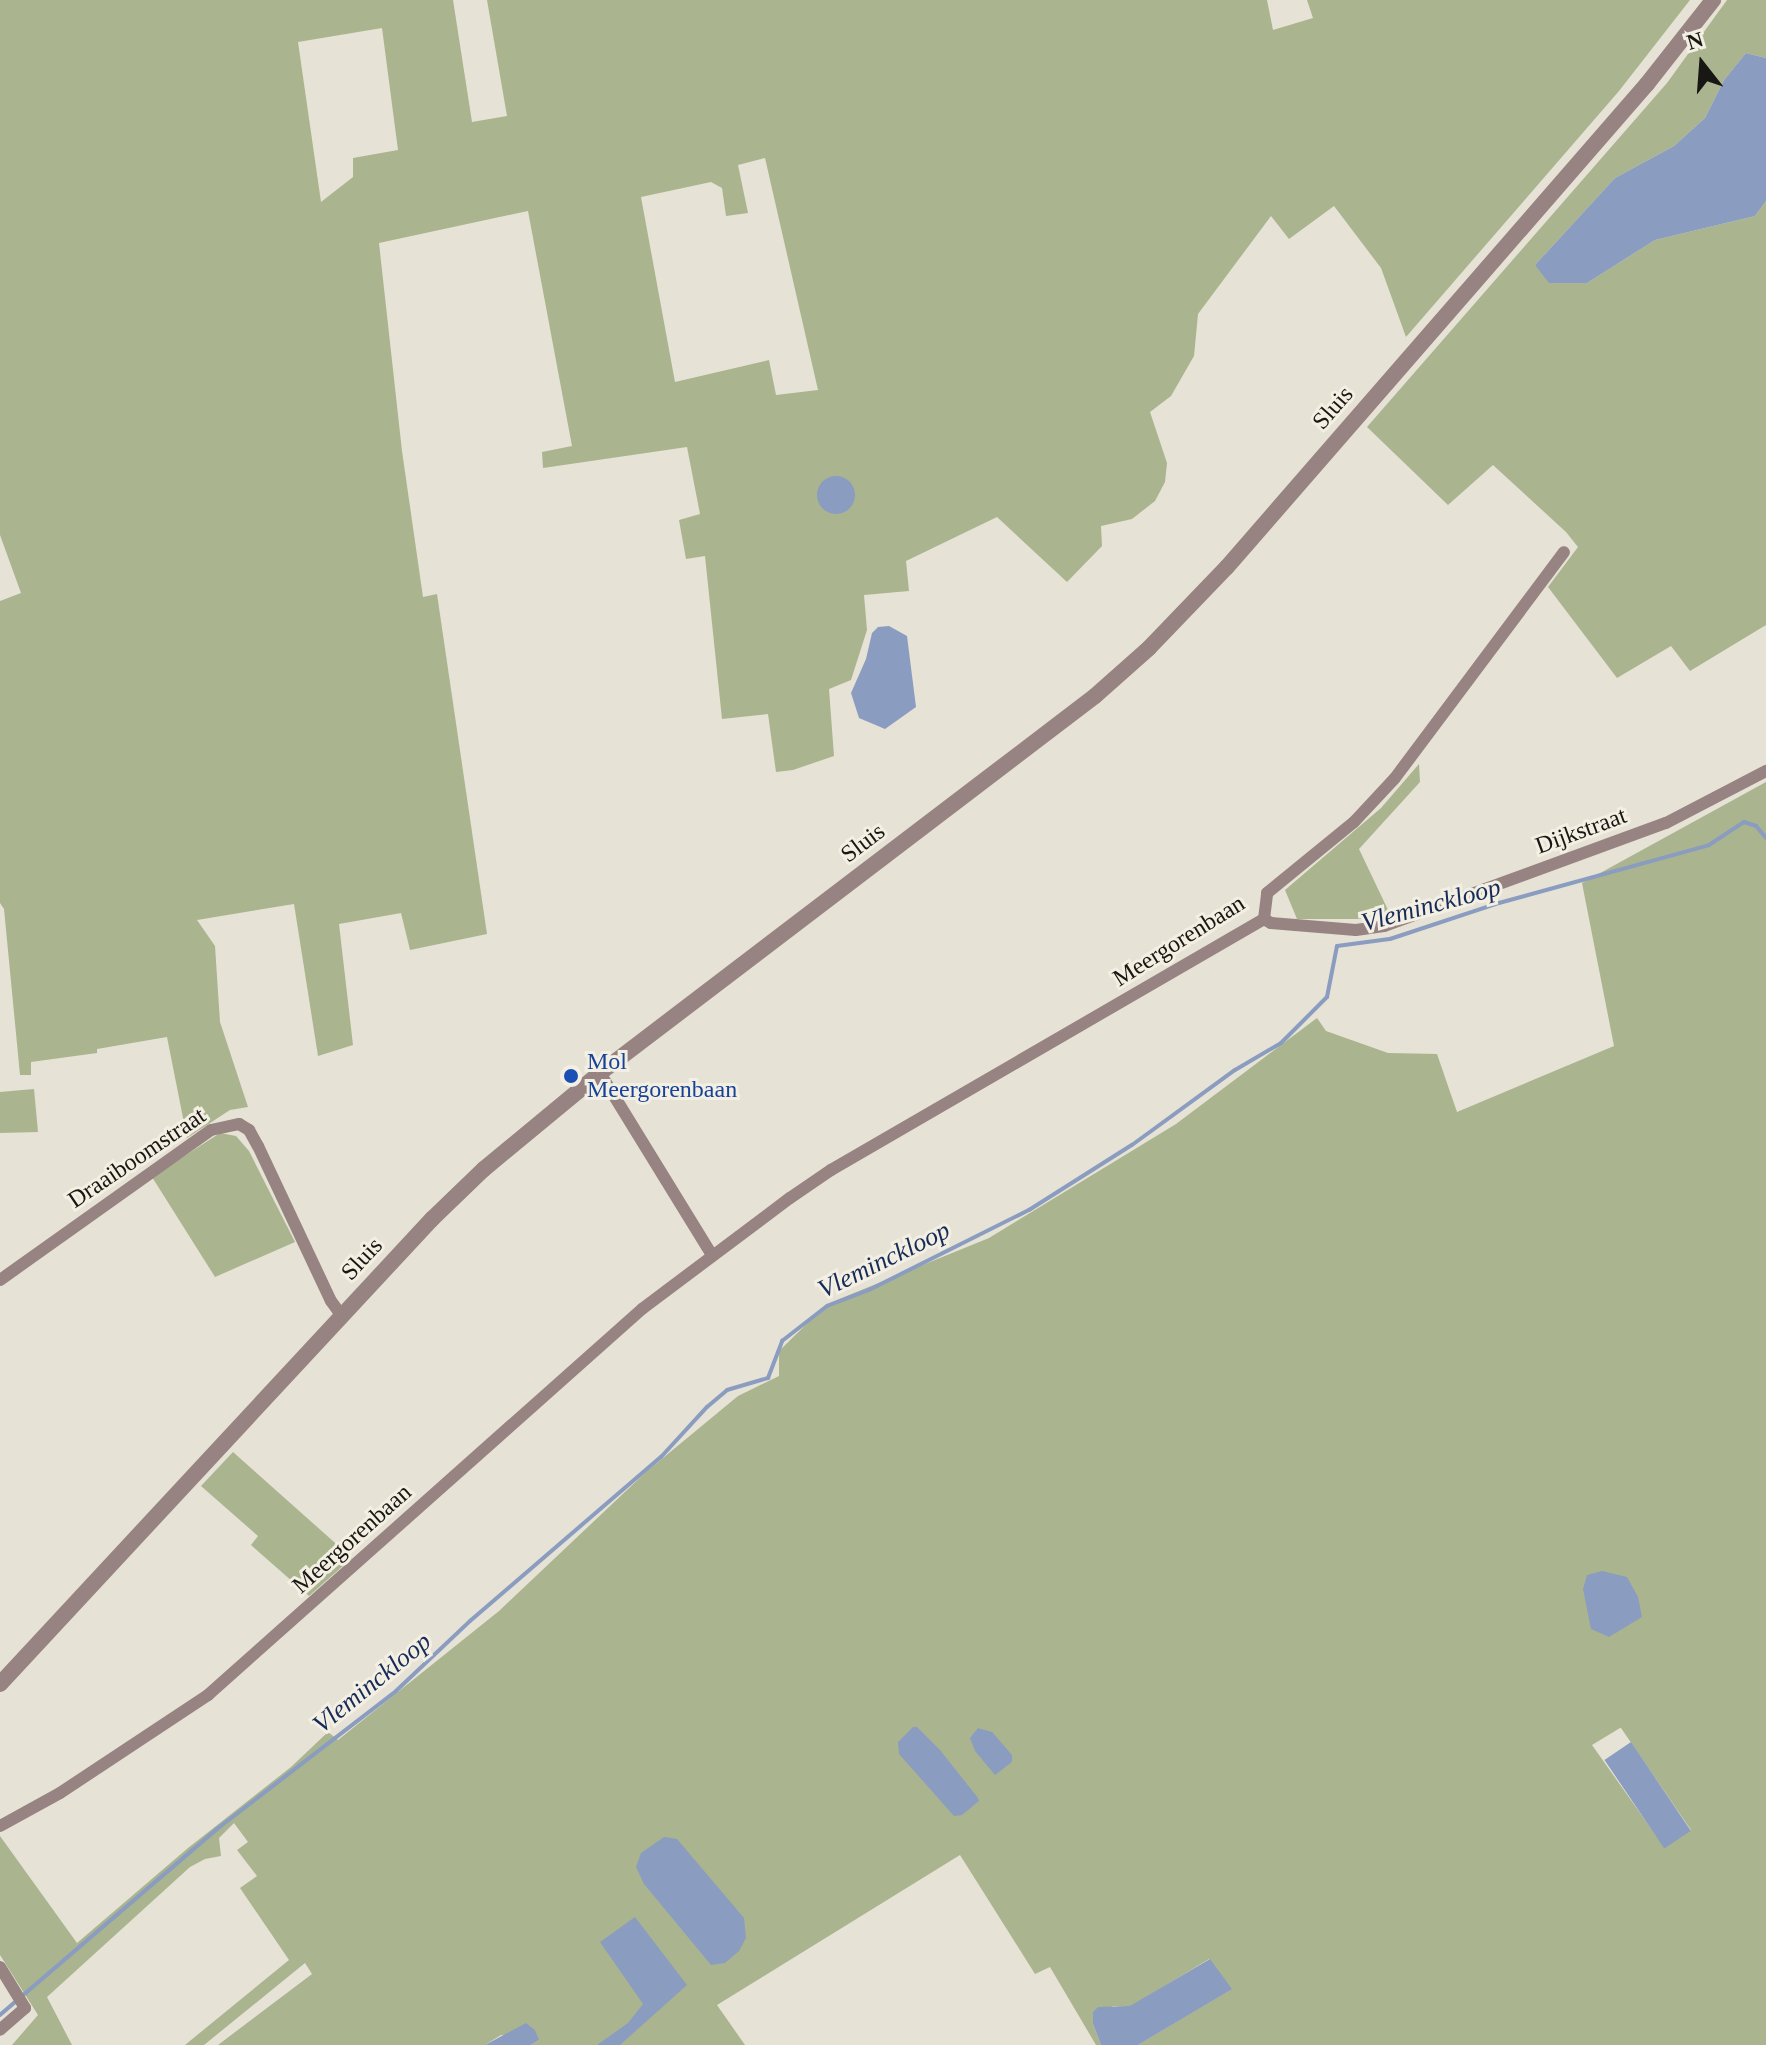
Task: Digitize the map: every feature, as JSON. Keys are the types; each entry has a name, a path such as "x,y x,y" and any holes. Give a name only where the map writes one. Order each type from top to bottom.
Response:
{"street":[{"name":"Sluis","path":"0,1684 342,1316 484,1169 600,1073 1026,750 1149,648 1227,567 1647,84 1713,0"},
{"name":"Meergorenbaan","path":"0,1826 60,1793 208,1695 584,1360 712,1255 831,1170 1264,919 1267,893 1354,822 1395,778 1564,552"},
{"name":"Dijkstraat","path":"1264,919 1271,923 1356,930 1384,926 1638,834 1709,803 1766,771"},
{"path":"600,1073 712,1255"},
{"name":"Draaiboomstraat","path":"0,1280 211,1130 239,1124 249,1130 258,1146 331,1301 342,1316"},
{"path":"0,1967 25,2008 0,2030"}],"green space":[{"path":"0,0 453,0 472,122 507,116 487,0 1267,0 1273,30 1313,18 1307,0 1690,0 1619,91 1406,337 1381,268 1334,206 1289,239 1271,216 1198,314 1194,356 1171,396 1150,412 1167,463 1165,482 1155,501 1132,519 1101,526 1102,546 1067,582 997,517 906,561 909,591 864,595 867,630 851,680 829,689 834,756 793,770 776,772 768,714 722,719 705,556 686,559 679,520 700,514 687,447 543,468 542,452 572,446 528,211 379,243 402,451 423,597 437,594 487,934 410,950 401,913 339,924 353,1045 318,1056 294,904 197,920 215,946 220,1022 248,1107 230,1110 187,1138 167,1037 97,1049 97,1053 31,1062 31,1075 20,1075 4,909 0,903 0,601 21,593 0,535","holes":["382,28 398,150 353,158 353,177 321,202 298,42","765,158 818,390 776,395 769,360 675,382 641,197 711,182 722,188 726,216 748,213 738,165"]},
{"path":"1727,0 1766,0 1766,58 1746,53 1724,80 1705,118 1674,146 1615,178 1535,265 1587,283 1655,240 1755,216 1766,201 1766,625 1690,671 1671,646 1617,678 1548,587 1578,547 1566,532 1493,465 1448,505 1367,427 1667,83"},
{"path":"1419,764 1420,782 1359,849 1389,912 1360,919 1297,919 1285,890 1381,808"},
{"path":"1766,782 1766,2045 1138,2045 1231,1989 1209,1959 1130,2007 1113,2006 1093,2024 1101,2045 1096,2045 1050,1967 1035,1974 960,1855 717,2005 745,2045 531,2045 539,2040 501,2035 485,2045 218,2045 312,1974 305,1963 204,2045 185,2045 289,1960 240,1888 257,1876 237,1850 248,1842 234,1823 219,1838 221,1856 205,1859 190,1867 47,1997 72,2045 12,2045 38,2015 0,1955 0,1836 77,1943 188,1848 291,1767 328,1732 338,1740 499,1611 646,1472 738,1396 779,1376 779,1351 827,1304 989,1238 1176,1124 1317,1018 1326,1031 1388,1053 1437,1054 1457,1112 1614,1046 1582,883","holes":["1621,1728 1691,1830 1662,1844 1592,1745"]},
{"path":"34,1089 38,1132 0,1133 0,1092"},
{"path":"220,1133 236,1136 249,1151 295,1242 215,1277 152,1177"},
{"path":"233,1452 352,1558 309,1596 251,1545 258,1536 201,1486"}],"water":[{"path":"1746,53 1766,58 1766,201 1755,216 1655,240 1587,283 1549,283 1535,265 1615,178 1674,146 1705,118 1724,80"},
{"path":"836,476 850,481 855,495 850,509 836,514 822,509 817,495 822,481"},
{"path":"889,626 907,636 916,707 885,729 859,718 851,693 866,659 872,633 878,627"},
{"path":"1602,1571 1627,1577 1638,1597 1642,1617 1609,1637 1591,1629 1583,1589 1587,1575"},
{"path":"913,1727 917,1727 940,1750 978,1798 979,1801 962,1815 954,1816 899,1754 898,1742"},
{"path":"978,1728 992,1732 1012,1755 1012,1762 995,1775 975,1751 970,1738"},
{"path":"1631,1742 1691,1831 1664,1849 1604,1760"},
{"path":"664,1837 677,1839 744,1918 746,1938 739,1951 725,1963 711,1965 644,1884 636,1867 641,1853"},
{"path":"635,1917 687,1985 620,2045 597,2045 628,2023 643,2004 600,1942"},
{"path":"1210,1959 1232,1989 1138,2045 1101,2045 1093,2024 1093,2012 1098,2007 1130,2006"},
{"path":"526,2023 535,2030 539,2040 531,2045 485,2045"}],"waterway":[{"name":"Vleminckloop","path":"0,2015 217,1829 396,1691 470,1621 661,1457 727,1390 768,1378 782,1341 827,1306 871,1289 1029,1210 1132,1145 1235,1070 1281,1043 1327,997 1337,946 1390,939 1499,903 1709,845 1744,822 1756,826 1766,838"}],"place":[{"name":"Mol Meergorenbaan","path":"571,1076"}]}
